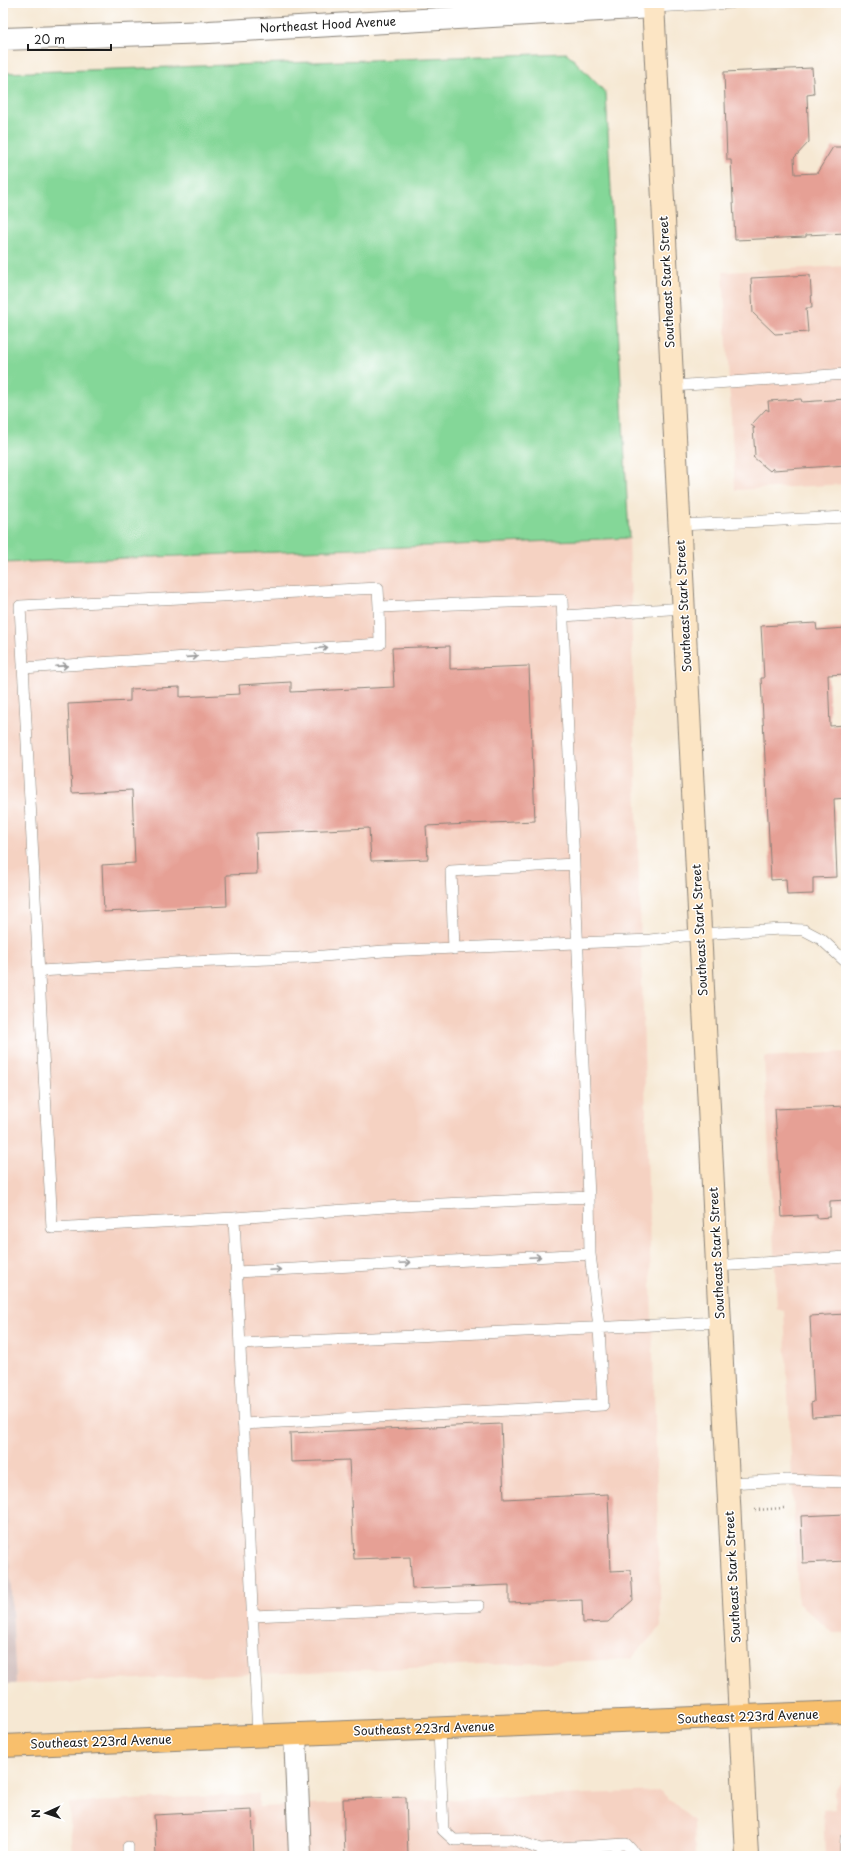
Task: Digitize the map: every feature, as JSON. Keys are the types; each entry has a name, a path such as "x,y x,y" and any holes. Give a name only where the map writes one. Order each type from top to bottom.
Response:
{"main road":[{"name":"Southeast Stark Street","path":"653,5 747,1856"},
{"name":"Southeast 223rd Avenue","path":"3,1746 846,1712"}],"street":[{"name":"Northeast Hood Avenue","path":"3,39 209,32 653,5"},
{"path":"295,1735 300,1856"}],"lane":[{"path":"653,5 731,3"},
{"path":"673,386 846,374"},
{"path":"680,526 846,517"},
{"path":"23,668 380,644 378,588 20,606 23,668 40,970 52,1228 234,1218 400,1206 589,1197"},
{"path":"243,1424 603,1405 599,1327 590,1254 589,1197 562,600 379,606"},
{"path":"563,616 684,608"},
{"path":"454,949 451,871 574,864"},
{"path":"40,970 650,940 700,934 782,929 804,930 821,939 846,962"},
{"path":"234,1218 258,1736"},
{"path":"236,1272 590,1254"},
{"path":"717,1266 846,1257"},
{"path":"240,1344 720,1322"},
{"path":"728,1483 787,1480 846,1482"},
{"path":"252,1616 479,1606"},
{"path":"439,1728 443,1830 454,1840 512,1838 540,1848 626,1844 637,1856"},
{"path":"844,1856 846,1838"}],"shaded area":[{"path":"846,266 846,484 735,490 723,272"},
{"path":"629,538 661,1626 631,1659 16,1684 3,1437 3,563"},
{"path":"846,1052 846,1633 833,1633 798,1603 784,1310 777,1309 764,1057"},
{"path":"3,1437 16,1684 3,1684"},
{"path":"846,1775 846,1856 825,1856 823,1810 835,1809 834,1792"},
{"path":"660,1791 694,1821 695,1856 72,1856 69,1803 259,1794 259,1807"}],"green space":[{"path":"567,53 606,93 629,538 3,563 3,73"}],"building":[{"path":"812,68 814,94 807,95 809,142 794,158 795,174 817,173 833,147 846,147 846,233 806,235 806,237 735,240 731,160 727,160 724,72"},
{"path":"810,275 812,308 806,308 808,332 775,334 753,313 751,278"},
{"path":"801,399 802,402 846,399 846,465 773,470 773,468 770,471 753,457 755,455 753,428 755,428 751,425 766,409 769,411 768,401"},
{"path":"816,623 817,630 846,628 846,674 828,675 830,726 846,725 846,798 834,799 837,877 813,878 813,894 787,895 786,879 771,880 761,678 764,678 761,626"},
{"path":"450,646 450,669 529,666 535,821 426,826 428,859 371,861 369,828 256,833 257,874 226,875 227,906 104,912 102,865 135,863 132,790 72,793 68,704 130,701 130,689 180,687 180,697 240,694 239,685 291,682 291,692 394,687 392,648"},
{"path":"846,1106 846,1200 830,1201 830,1217 817,1218 817,1215 782,1217 775,1109"},
{"path":"846,1314 846,1415 812,1417 811,1403 814,1402 810,1316"},
{"path":"501,1424 504,1499 608,1494 611,1571 631,1570 633,1600 608,1622 583,1623 582,1600 509,1603 509,1585 412,1589 410,1557 354,1559 349,1460 291,1462 290,1433"},
{"path":"846,1514 846,1561 803,1563 801,1516"},
{"path":"406,1797 408,1856 345,1856 343,1799"},
{"path":"252,1810 254,1856 156,1856 154,1815"}]}
